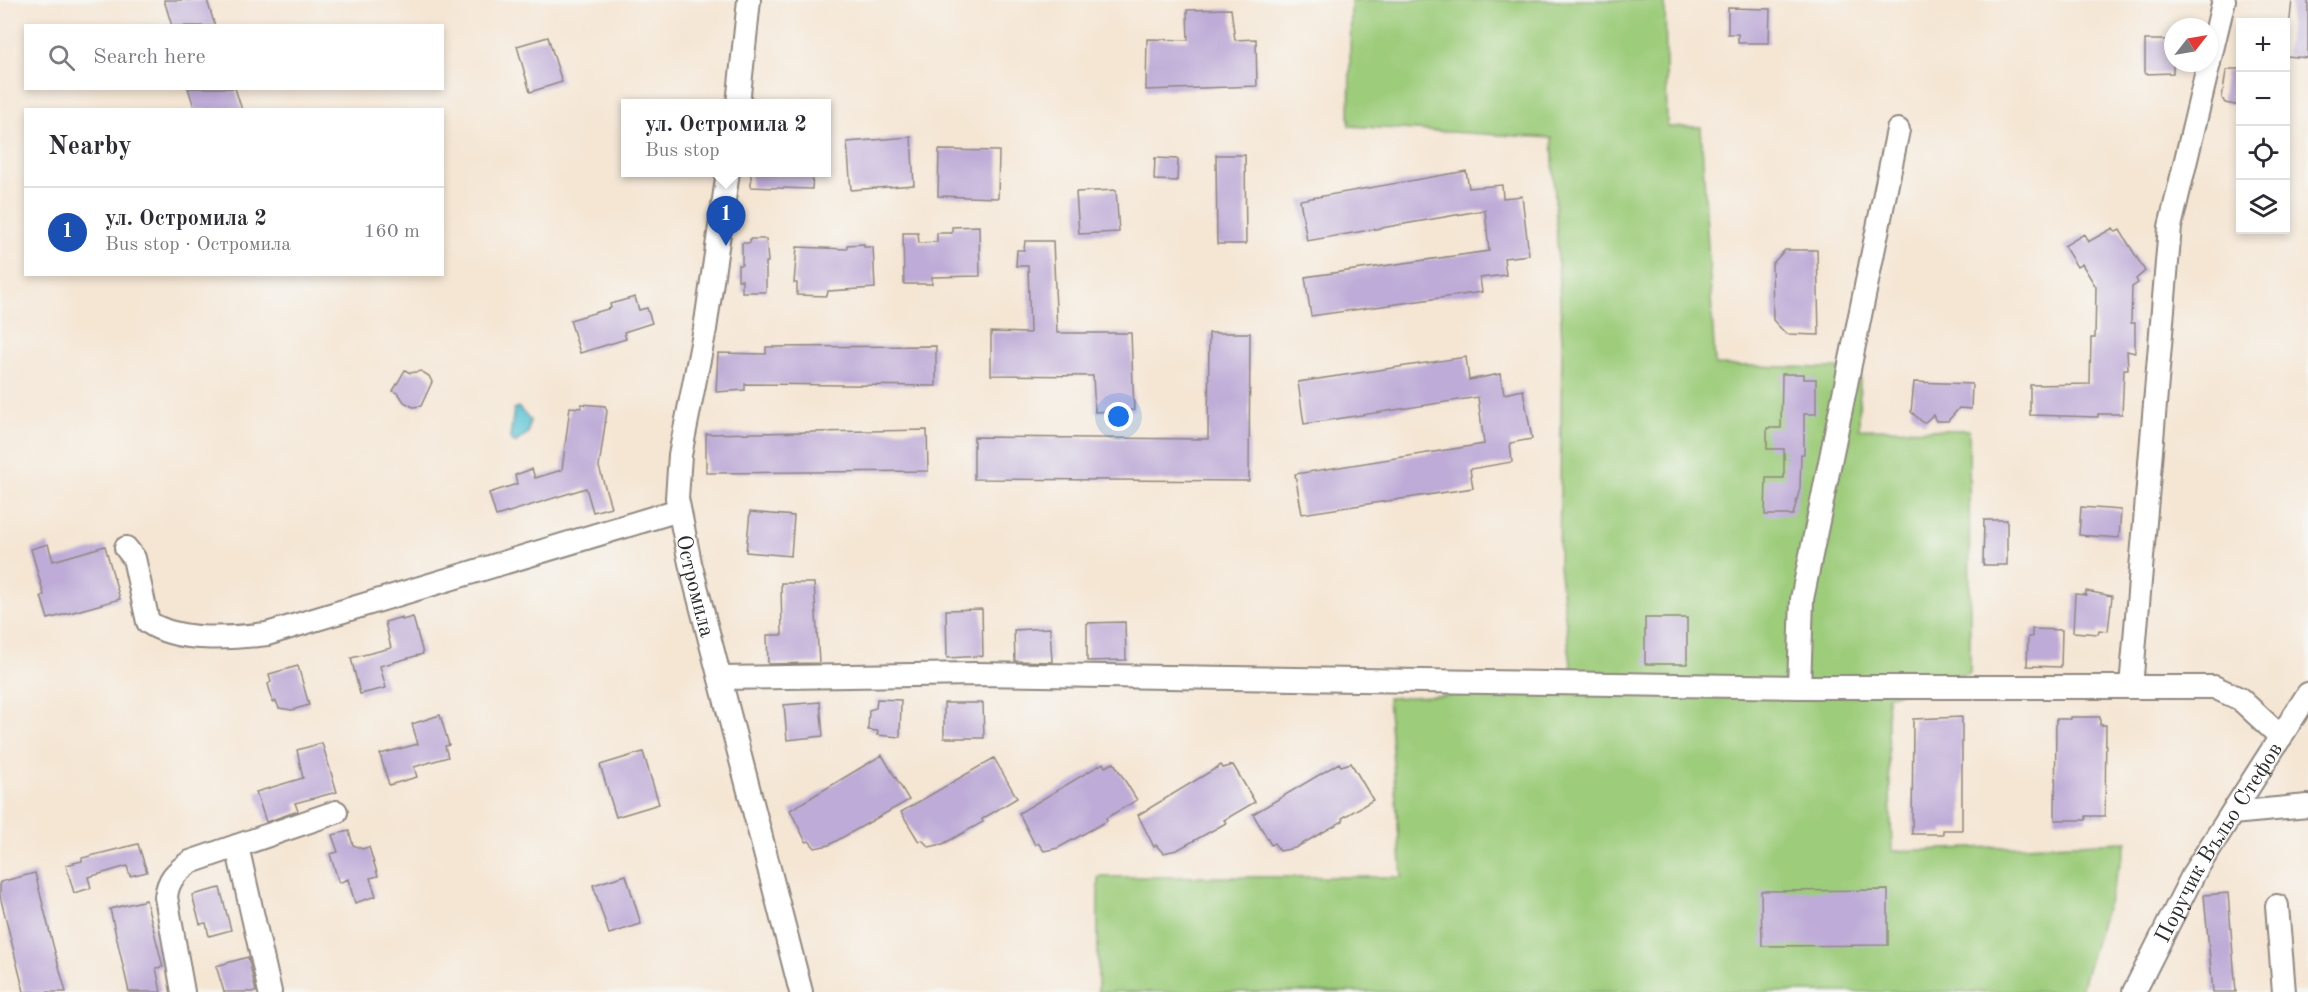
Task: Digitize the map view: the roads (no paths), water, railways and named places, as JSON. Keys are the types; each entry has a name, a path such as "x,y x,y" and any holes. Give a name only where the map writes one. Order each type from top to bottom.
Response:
{"street":[{"path":"739,99 749,0"},
{"path":"2218,25 2224,0"},
{"path":"2132,687 2169,227 2207,72"},
{"path":"1799,687 1802,599 1898,130"},
{"name":"Остромила","path":"727,177 705,329 680,455 677,498 720,678 801,992"},
{"path":"126,548 134,558 148,622 160,631 225,639 267,634 679,510"},
{"path":"720,678 975,674 1799,687 2214,687 2240,699 2281,737"},
{"name":"Поручик Въльо Стефов","path":"2134,992 2195,871 2308,694"},
{"path":"2232,813 2308,806"},
{"path":"183,992 166,897 168,885 175,873 190,862 336,812"},
{"path":"237,846 270,992"},
{"path":"2277,906 2283,992"}],"water":[{"path":"518,407 530,420 528,433 515,443 510,438 514,409"}],"place":[{"name":"ул. Остромила 2","path":"726,246"}]}
